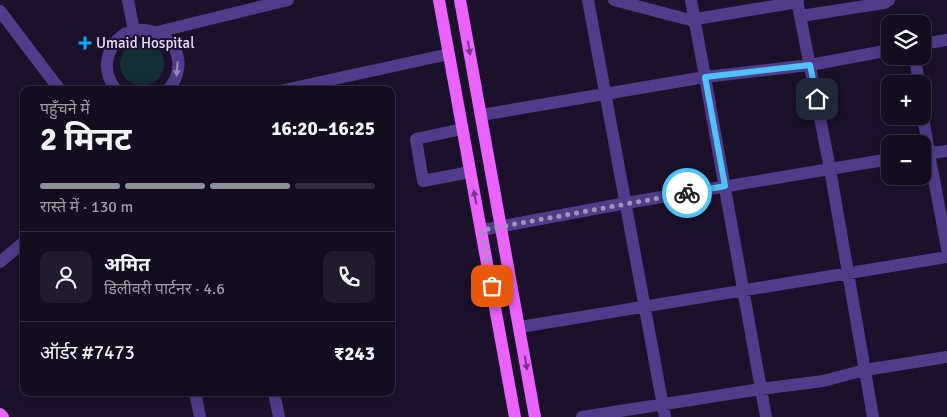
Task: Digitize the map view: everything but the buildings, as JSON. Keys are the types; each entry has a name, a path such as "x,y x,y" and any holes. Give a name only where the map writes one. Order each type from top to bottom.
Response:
{"main road":[{"path":"440,0 515,417"},
{"path":"460,0 536,417"},
{"path":"0,414 3,417"}],"street":[{"path":"128,0 134,31"},
{"path":"157,32 288,0"},
{"path":"588,0 663,411"},
{"path":"614,0 690,20 798,1 830,169 873,417"},
{"path":"691,0 766,417"},
{"path":"801,16 884,3 889,0"},
{"path":"0,11 57,86"},
{"path":"113,86 107,74 107,59 116,41 128,32 144,29 157,32 167,39 176,52 178,64 176,78 171,86"},
{"path":"931,43 947,40"},
{"path":"481,115 705,77 810,65 881,52"},
{"path":"302,86 449,54"},
{"path":"462,129 416,139 423,181 470,172"},
{"path":"931,153 947,151"},
{"path":"482,230 626,203 881,161"},
{"path":"931,176 947,248"},
{"path":"0,262 20,245"},
{"path":"520,327 947,257"},
{"path":"582,417 663,411 761,389 823,381 865,370 947,357"},
{"path":"196,396 200,417"},
{"path":"275,396 279,417"}],"green space":[{"path":"146,42 158,48 163,55 163,73 158,80 151,85 138,86 126,80 121,73 120,60 126,48 133,43"}],"way so far":[{"path":"492,286 482,230 687,193"}],"place":[{"name":"Umaid Hospital","path":"85,43"}],"route":[{"path":"687,193 725,186 705,77 810,65 817,99"}]}
